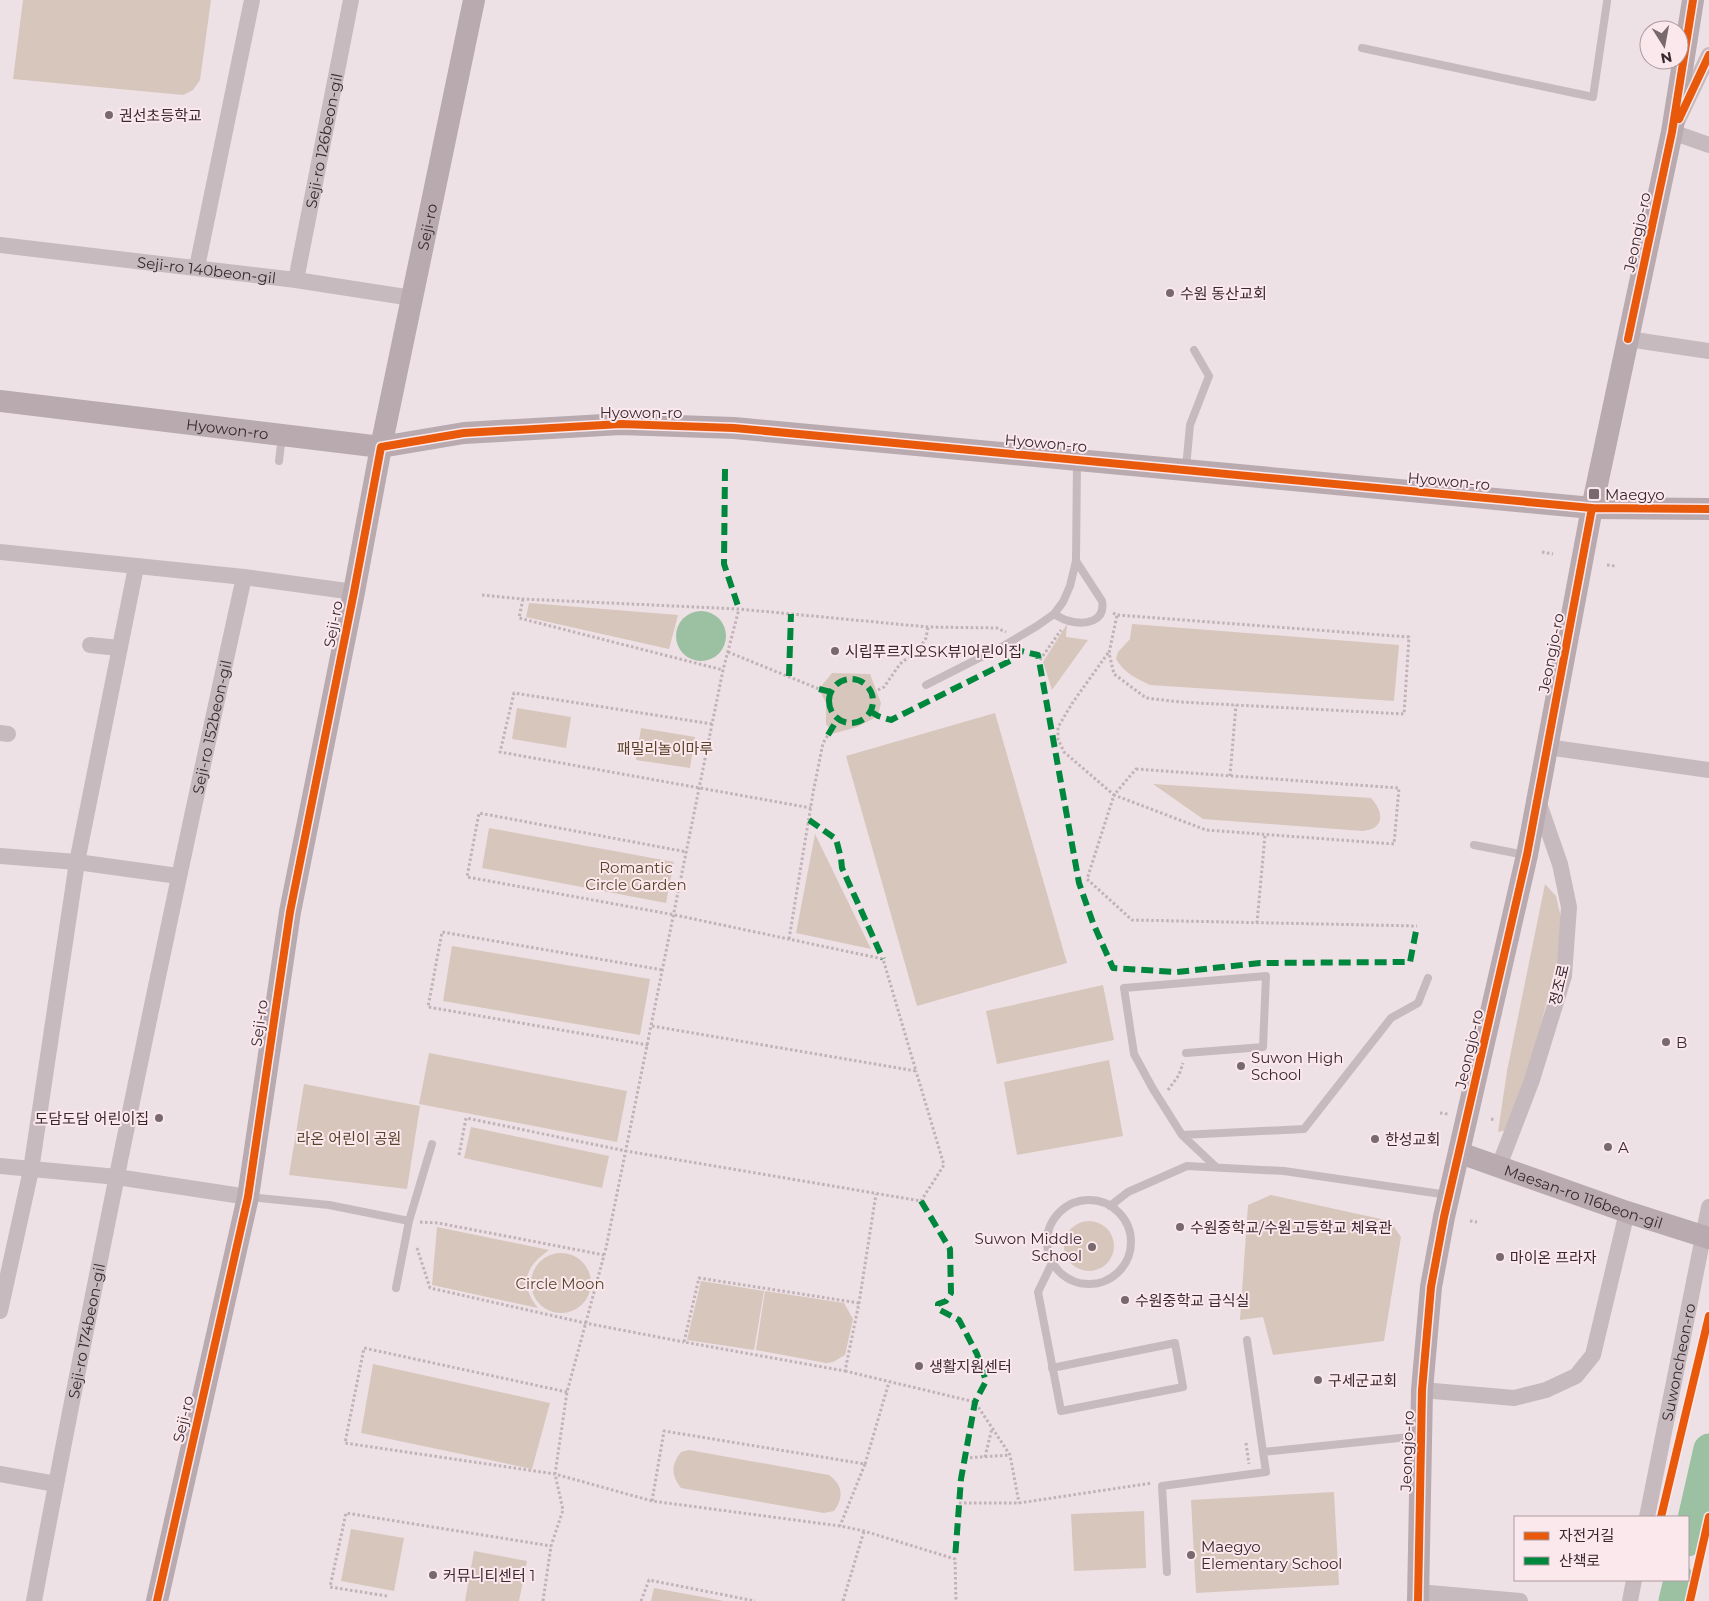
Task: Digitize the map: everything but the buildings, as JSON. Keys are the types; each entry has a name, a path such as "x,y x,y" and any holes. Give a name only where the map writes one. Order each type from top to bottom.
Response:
{"street":[{"path":"197,267 252,0"},
{"name":"Seji-ro 126beon-gil","path":"296,280 351,0"},
{"name":"Seji-ro","path":"157,1601 248,1196 290,912 381,447 474,0"},
{"name":"Jeongjo-ro","path":"1520,1601 1418,1597 1422,1390 1431,1287 1527,855 1592,508 1672,132 1693,0"},
{"name":"Jeongjo-ro","path":"1672,132 1709,55"},
{"path":"1672,132 1709,145"},
{"name":"Seji-ro 140beon-gil","path":"0,245 197,267 412,298"},
{"path":"1628,339 1709,351"},
{"name":"Hyowon-ro","path":"0,401 381,447 464,433 621,424 734,428 1592,508 1709,509"},
{"path":"0,552 244,577 354,592"},
{"path":"0,1311 31,1170 77,862 136,567"},
{"name":"Seji-ro 152beon-gil","path":"178,876 244,577"},
{"path":"90,645 119,648"},
{"path":"1547,747 1709,770"},
{"name":"정조로","path":"1499,1166 1532,1080 1564,976 1569,907 1560,864 1538,799"},
{"path":"0,856 77,862 178,876"},
{"name":"Seji-ro 174beon-gil","path":"34,1601 178,876"},
{"name":"Maesan-ro 116beon-gil","path":"1460,1153 1706,1238"},
{"path":"0,1166 117,1177 248,1196"},
{"name":"Suwoncheon-ro","path":"1647,1516 1706,1238 1709,1207"},
{"name":"Jeongjo-ro","path":"1422,1390 1514,1398 1546,1390 1576,1376 1593,1355 1627,1212"},
{"path":"0,1474 56,1484"},
{"path":"1630,1601 1634,1581"}],"lane":[{"path":"1362,48 1593,97 1604,1"},
{"path":"1186,470 1190,425 1209,376 1194,350"},
{"path":"279,462 282,435"},
{"path":"926,685 1012,640 1054,614 1063,602 1070,586 1076,561 1076,460"},
{"path":"1054,614 1067,621 1092,622 1098,618 1103,607 1102,601 1076,561"},
{"path":"1474,846 1527,855"},
{"path":"1186,1053 1263,1047 1266,976 1124,988 1134,1054 1160,1101 1182,1134 1216,1167"},
{"path":"1182,1134 1304,1129 1391,1018 1418,1003 1428,978"},
{"path":"396,1288 409,1221 432,1144"},
{"path":"1110,1206 1128,1192 1187,1166 1284,1171 1450,1195"},
{"path":"248,1196 329,1205 409,1221"},
{"path":"1083,1201 1097,1201 1110,1206 1121,1215 1128,1228 1131,1242 1129,1256 1122,1268 1111,1278 1098,1283 1085,1284 1072,1281 1060,1273 1052,1263 1047,1250 1047,1236 1051,1224 1059,1213 1070,1205 1083,1201"},
{"path":"1052,1263 1038,1292 1052,1368 1061,1411 1183,1387 1175,1343 1052,1368"},
{"path":"1167,1572 1162,1486 1266,1472 1247,1340"},
{"path":"1264,1452 1421,1436"}],"path":[{"path":"1542,552 1553,554"},
{"path":"1607,565 1615,566"},
{"path":"482,595 739,609 928,628 997,628 1005,631 1012,640"},
{"path":"523,598 519,618 723,670"},
{"path":"544,1601 551,1546 563,1510 555,1474 566,1392 604,1255 664,970 723,670 739,609"},
{"path":"1109,653 1114,674 1146,698 1404,714 1409,637 1117,615 1109,653 1058,727 1058,740 1064,752 1114,795 1206,830 1394,844 1399,788 1136,770 1114,795 1087,879 1132,920 1417,926"},
{"path":"1040,660 1067,621"},
{"path":"878,690 884,687 900,664 919,649 926,638 928,628"},
{"path":"728,652 819,689"},
{"path":"712,724 514,693 500,752 811,808"},
{"path":"1230,776 1236,705"},
{"path":"789,939 823,743 828,735"},
{"path":"459,1155 466,1118 626,1151 921,1201 944,1164 883,959 674,915 467,877 479,813 687,852"},
{"path":"1257,923 1265,835"},
{"path":"648,1046 428,1007 442,932 664,970"},
{"path":"652,1026 916,1071"},
{"path":"1160,1101 1179,1075 1186,1053"},
{"path":"1440,1113 1451,1114"},
{"path":"1491,1119 1496,1120"},
{"path":"845,1371 859,1303 876,1194"},
{"path":"604,1255 438,1223 409,1221 430,1288 585,1323 845,1371 975,1402 1010,1455 1019,1503"},
{"path":"1470,1221 1477,1222"},
{"path":"684,1342 699,1278 859,1303"},
{"path":"566,1392 364,1348 345,1443 555,1474 652,1501 840,1526 864,1531 955,1559 956,1601"},
{"path":"840,1526 865,1464 889,1382"},
{"path":"985,1457 992,1427"},
{"path":"652,1501 664,1431 865,1464"},
{"path":"1246,1443 1250,1468"},
{"path":"965,1458 1010,1455"},
{"path":"959,1504 1019,1503 1154,1483"},
{"path":"387,1596 330,1587 346,1513 551,1546"},
{"path":"1690,1601 1709,1516"},
{"path":"843,1601 864,1531"},
{"path":"641,1601 649,1580 755,1601"}],"green space":[{"path":"23,0 211,0 200,80 193,90 183,95 13,79"},
{"path":"529,603 678,615 669,649 526,617"},
{"path":"1067,624 1066,637 1088,640 1052,690 1043,662"},
{"path":"1132,624 1399,645 1394,701 1150,685 1127,672 1116,659 1118,652 1130,639"},
{"path":"832,673 870,674 881,703 878,716 857,727 828,735 826,703 819,689"},
{"path":"517,708 571,717 566,748 512,739"},
{"path":"995,713 1067,963 917,1006 846,756"},
{"name":"패밀리놀이마루","path":"641,728 695,737 690,768 636,760"},
{"path":"1153,784 1371,798 1378,809 1380,819 1375,827 1363,831 1203,819"},
{"name":"Romantic Circle Garden","path":"489,828 674,862 666,903 482,868"},
{"path":"815,834 871,949 796,933"},
{"path":"1545,884 1556,896 1562,922 1557,961 1527,1079 1507,1130 1498,1132 1507,1071"},
{"path":"452,946 650,979 640,1035 443,1001"},
{"path":"1103,985 1114,1040 997,1064 986,1011"},
{"path":"429,1053 627,1091 617,1142 419,1104"},
{"path":"1109,1060 1123,1136 1017,1155 1004,1082"},
{"name":"라온 어린이 공원","path":"304,1084 420,1106 407,1189 289,1175"},
{"path":"471,1127 609,1156 602,1188 464,1158"},
{"path":"1271,1195 1390,1221 1401,1237 1384,1341 1273,1355 1263,1317 1240,1320 1248,1205"},
{"path":"1084,1221 1094,1221 1107,1228 1114,1241 1114,1251 1107,1264 1094,1271 1084,1271 1075,1267 1068,1260 1064,1251 1064,1241 1068,1232 1075,1225"},
{"path":"437,1227 549,1250 534,1263 527,1276 528,1291 538,1308 432,1285"},
{"name":"Circle Moon","path":"555,1253 567,1253 578,1258 586,1266 591,1277 589,1295 578,1308 567,1313 555,1313 544,1308 536,1300 531,1289 531,1277 536,1266 544,1258"},
{"path":"701,1281 764,1291 754,1350 687,1340"},
{"path":"765,1291 844,1303 853,1319 845,1355 833,1362 826,1363 756,1350"},
{"path":"373,1364 550,1403 532,1469 361,1433"},
{"path":"689,1450 829,1475 837,1483 841,1497 834,1511 824,1513 681,1488 675,1479 675,1461 681,1452"},
{"path":"1334,1492 1339,1585 1196,1593 1191,1500"},
{"path":"1144,1511 1146,1568 1074,1571 1071,1514"},
{"path":"351,1529 404,1538 394,1591 341,1581"},
{"path":"474,1551 527,1561 519,1601 465,1601"},
{"path":"654,1588 724,1601 651,1601"}],"shaded area":[{"path":"701,611 715,615 722,622 726,636 722,650 715,657 701,661 687,657 680,650 676,636 680,622 687,615"}],"waterway":[{"path":"1689,1537 1709,1449"},
{"path":"1674,1601 1679,1581"}],"marked path":[{"path":"725,469 724,564 739,609"},
{"path":"789,676 791,614"},
{"path":"870,711 891,720 1014,659 1021,651 1038,655 1079,883 1093,923 1113,968 1177,972 1260,963 1410,962 1417,926"},
{"path":"851,679 863,683 869,689 873,701 869,713 863,719 851,723 839,719 833,713 829,701 833,689 839,683 851,679"},
{"path":"819,689 831,692"},
{"path":"828,735 838,718"},
{"path":"809,820 836,839 842,868 883,959"},
{"path":"921,1201 950,1249 951,1293 946,1301 938,1304 938,1309 959,1320 977,1354 986,1381 975,1402 961,1479 955,1559"}],"cycle path":[{"path":"1628,339 1672,132 1693,0"},
{"path":"1679,119 1709,55"},
{"path":"157,1601 248,1197 290,912 381,447 464,433 621,424 734,428 1592,508 1709,509"},
{"path":"1418,1601 1422,1390 1431,1287 1444,1217 1527,855 1592,508"},
{"path":"1661,1516 1709,1316"},
{"path":"1690,1601 1709,1517"}],"place":[{"name":"권선초등학교","path":"109,115"},
{"name":"수원 동산교회","path":"1170,293"},
{"name":"Maegyo","path":"1594,494"},
{"name":"시립푸르지오SK뷰1어린이집","path":"835,651"},
{"name":"B","path":"1666,1042"},
{"name":"Suwon High School","path":"1241,1066"},
{"name":"도담도담 어린이집","path":"159,1118"},
{"name":"한성교회","path":"1375,1139"},
{"name":"A","path":"1608,1147"},
{"name":"수원중학교/수원고등학교 체육관","path":"1180,1227"},
{"name":"Suwon Middle School","path":"1092,1247"},
{"name":"마이온 프라자","path":"1500,1257"},
{"name":"수원중학교 급식실","path":"1125,1300"},
{"name":"생활지원센터","path":"919,1366"},
{"name":"구세군교회","path":"1318,1380"},
{"name":"Maegyo Elementary School","path":"1191,1555"},
{"name":"커뮤니티센터 1","path":"433,1575"}]}
